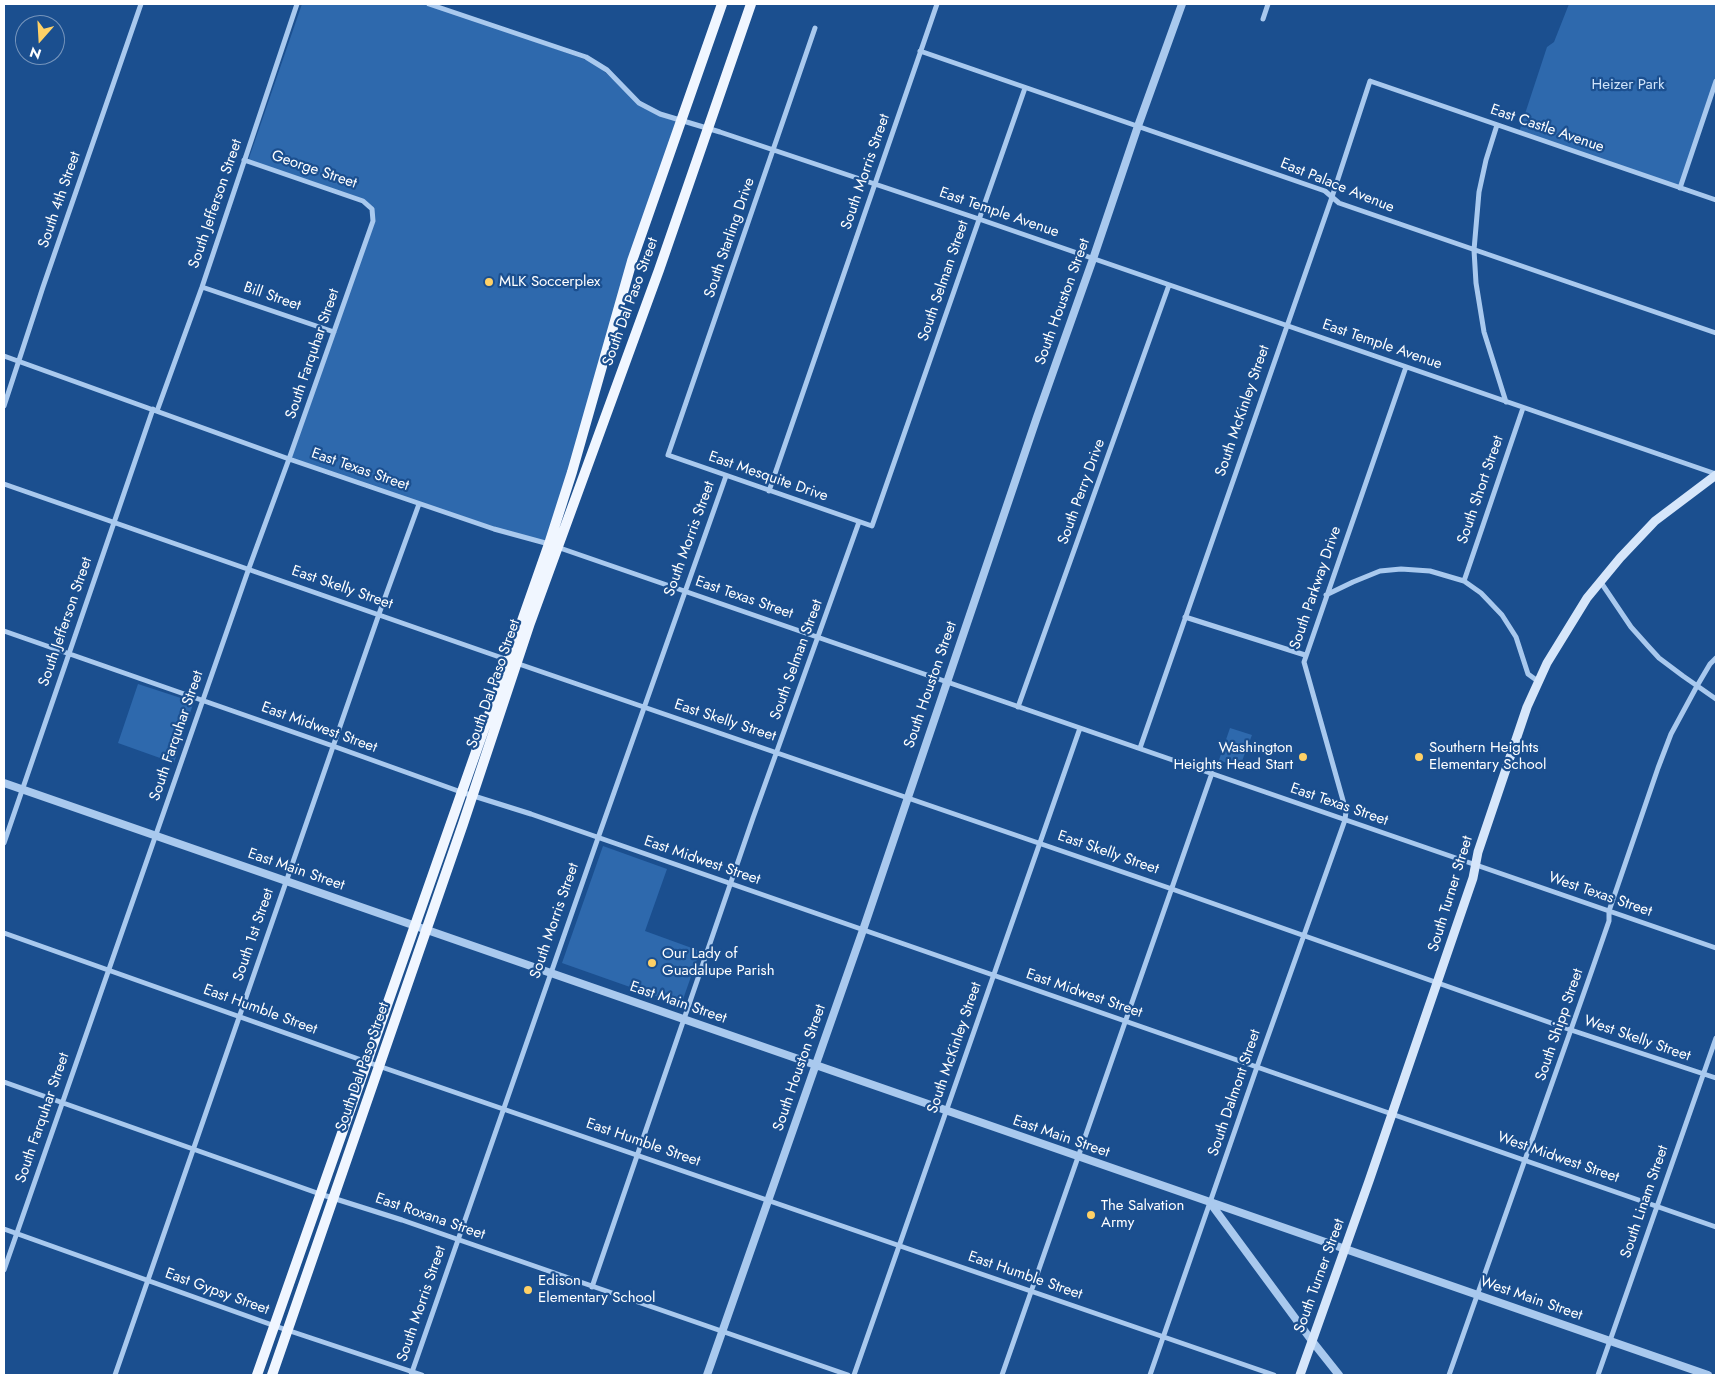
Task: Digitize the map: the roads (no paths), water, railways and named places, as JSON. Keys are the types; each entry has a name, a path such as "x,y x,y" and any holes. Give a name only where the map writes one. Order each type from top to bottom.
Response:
{"main road":[{"name":"South Dal Paso Street","path":"553,546 632,261 722,4"},
{"name":"South Dal Paso Street","path":"272,1375 473,796 513,662 553,546 659,270 751,4"},
{"name":"South Turner Street","path":"1300,1375 1473,878 1478,852 1527,707 1547,663 1561,638 1600,580 1655,522 1716,474"},
{"name":"South Dal Paso Street","path":"257,1375 461,792 513,662"}],"street":[{"name":"South 4th Street","path":"4,406 141,4"},
{"name":"South Jefferson Street","path":"4,843 114,521 202,287 297,4"},
{"name":"East Temple Avenue","path":"429,4 586,57 606,70 639,103 660,114 708,128 979,219 1716,474"},
{"name":"South Morris Street","path":"769,491 937,4"},
{"name":"South Houston Street","path":"707,1375 816,1066 1037,417 1182,4"},
{"path":"1263,19 1268,4"},
{"name":"South Starling Drive","path":"668,456 815,28"},
{"name":"East Palace Avenue","path":"920,51 1325,191 1339,203 1716,333"},
{"path":"1680,188 1716,80"},
{"name":"East Castle Avenue","path":"1370,81 1716,200"},
{"name":"South McKinley Street","path":"1140,748 1332,197 1370,81"},
{"name":"South Selman Street","path":"592,1287 683,1020 859,522 872,526 1025,88"},
{"path":"1497,125 1480,183 1476,209 1474,250 1476,284 1484,332 1506,402"},
{"name":"George Street","path":"244,160 363,201 372,209"},
{"name":"South Farquhar Street","path":"4,1270 155,835 334,332 372,221 372,209"},
{"name":"South Perry Drive","path":"1018,707 1169,285"},
{"name":"Bill Street","path":"202,287 334,332"},
{"name":"East Texas Street","path":"4,356 289,460 685,591 1476,866"},
{"name":"South Parkway Drive","path":"1345,820 1346,811 1304,666 1305,655 1406,367"},
{"name":"South Short Street","path":"1464,581 1523,408"},
{"name":"East Mesquite Drive","path":"668,456 859,522"},
{"name":"South Morris Street","path":"411,1373 726,476"},
{"name":"East Skelly Street","path":"4,484 249,568 644,708 778,752 1305,935 1437,983"},
{"name":"South 1st Street","path":"115,1375 379,614 420,504"},
{"path":"1326,595 1380,571 1401,568 1430,571 1464,581 1481,593 1502,615 1516,637 1528,674 1539,682"},
{"path":"1600,580 1630,627 1659,658 1716,699"},
{"path":"1185,617 1305,655"},
{"name":"East Midwest Street","path":"4,631 461,792 1391,1114"},
{"name":"South Shipp Street","path":"1449,1375 1479,1295 1524,1160 1572,1030 1609,921 1609,911 1671,734 1710,664 1716,658"},
{"name":"South McKinley Street","path":"854,1375 1080,728"},
{"path":"1002,1375 1212,773"},
{"name":"East Main Street","path":"4,782 1078,1158 1344,1248"},
{"name":"South Dalmont Street","path":"1150,1375 1345,820"},
{"name":"West Texas Street","path":"1476,866 1716,948"},
{"name":"East Humble Street","path":"4,934 367,1062 1274,1375"},
{"name":"West Skelly Street","path":"1437,983 1716,1078"},
{"name":"South Linam Street","path":"1598,1375 1716,1038"},
{"name":"East Roxana Street","path":"4,1082 320,1194 848,1375"},
{"name":"West Midwest Street","path":"1391,1114 1716,1227"},
{"path":"1211,1204 1312,1341 1340,1375"},
{"name":"East Gypsy Street","path":"4,1229 275,1326 411,1373 422,1375"},
{"name":"West Main Street","path":"1344,1248 1708,1375"}],"place":[{"name":"MLK Soccerplex","path":"489,282"},
{"name":"Washington Heights Head Start","path":"1303,757"},
{"name":"Southern Heights Elementary School","path":"1419,757"},
{"name":"Our Lady of Guadalupe Parish","path":"652,963"},
{"name":"The Salvation Army","path":"1091,1215"},
{"name":"Edison Elementary School","path":"528,1290"}],"park label":[{"name":"Heizer Park","path":"1628,85"}]}
